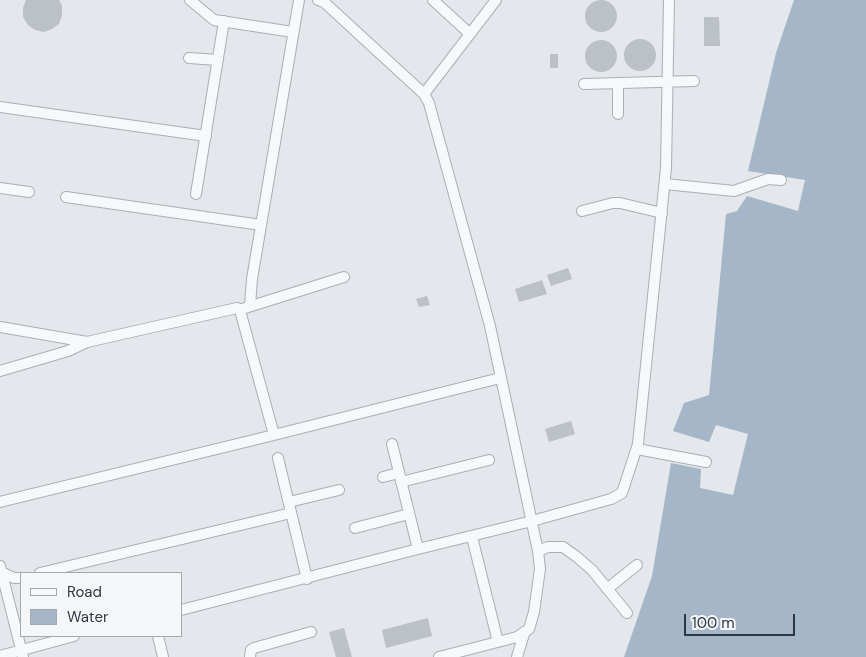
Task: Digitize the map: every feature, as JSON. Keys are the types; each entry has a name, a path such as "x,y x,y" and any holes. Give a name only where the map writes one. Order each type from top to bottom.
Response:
{"lane":[{"path":"190,0 214,20 293,32"},
{"path":"250,306 250,292 299,0"},
{"path":"318,0 324,2 424,94 429,103 487,317 538,551 540,569 532,624 524,634 517,657"},
{"path":"433,0 470,34"},
{"path":"424,94 496,0"},
{"path":"182,610 418,548 472,537 618,496 624,488 637,450 665,184 669,0"},
{"path":"196,194 224,21"},
{"path":"189,58 218,60"},
{"path":"584,84 694,81"},
{"path":"618,84 618,114"},
{"path":"0,107 206,136"},
{"path":"665,184 734,192 768,179 781,180"},
{"path":"0,188 29,192"},
{"path":"66,197 261,225"},
{"path":"582,211 620,202 662,213"},
{"path":"0,372 68,351 87,342 233,308 240,309 344,277"},
{"path":"240,309 274,435"},
{"path":"0,327 87,342"},
{"path":"0,502 500,378"},
{"path":"392,444 418,548"},
{"path":"637,450 706,462"},
{"path":"278,458 306,578"},
{"path":"383,477 400,477 489,460"},
{"path":"289,502 340,490"},
{"path":"44,572 291,513"},
{"path":"355,528 409,514"},
{"path":"472,537 498,642"},
{"path":"538,551 548,546 563,547 592,570 627,613"},
{"path":"607,589 637,564"},
{"path":"1,569 14,578 20,578"},
{"path":"1,569 22,653"},
{"path":"250,657 254,648 312,632"},
{"path":"439,657 524,634"},
{"path":"0,656 22,653 71,637"},
{"path":"158,637 163,657"}],"water":[{"path":"794,0 866,0 866,657 624,657 652,576 671,463 701,469 700,488 733,495 748,434 716,425 709,442 673,431 684,403 709,395 726,214 737,211 747,196 798,211 805,180 748,171 776,53"}],"building":[{"path":"26,0 59,0 62,6 62,15 59,24 44,32 35,30 28,25 23,17 23,8"},
{"path":"601,0 607,1 612,5 616,10 616,22 612,27 607,31 601,32 595,31 590,27 586,22 585,16 586,10 590,5 595,1"},
{"path":"704,17 719,17 720,46 704,46"},
{"path":"640,39 646,40 651,44 655,49 655,61 651,66 646,70 640,71 634,70 629,66 625,61 624,55 625,49 629,44 634,40"},
{"path":"601,40 607,41 612,45 616,50 616,62 612,67 607,71 601,72 595,71 590,67 586,62 585,56 586,50 590,45 595,41"},
{"path":"550,54 558,54 558,68 550,68"},
{"path":"568,268 572,279 551,286 547,275"},
{"path":"542,280 547,294 519,302 515,289"},
{"path":"427,296 430,305 419,307 416,299"},
{"path":"571,421 575,434 549,442 545,429"},
{"path":"428,618 432,636 386,648 382,630"},
{"path":"344,628 352,657 336,657 329,632"}]}
